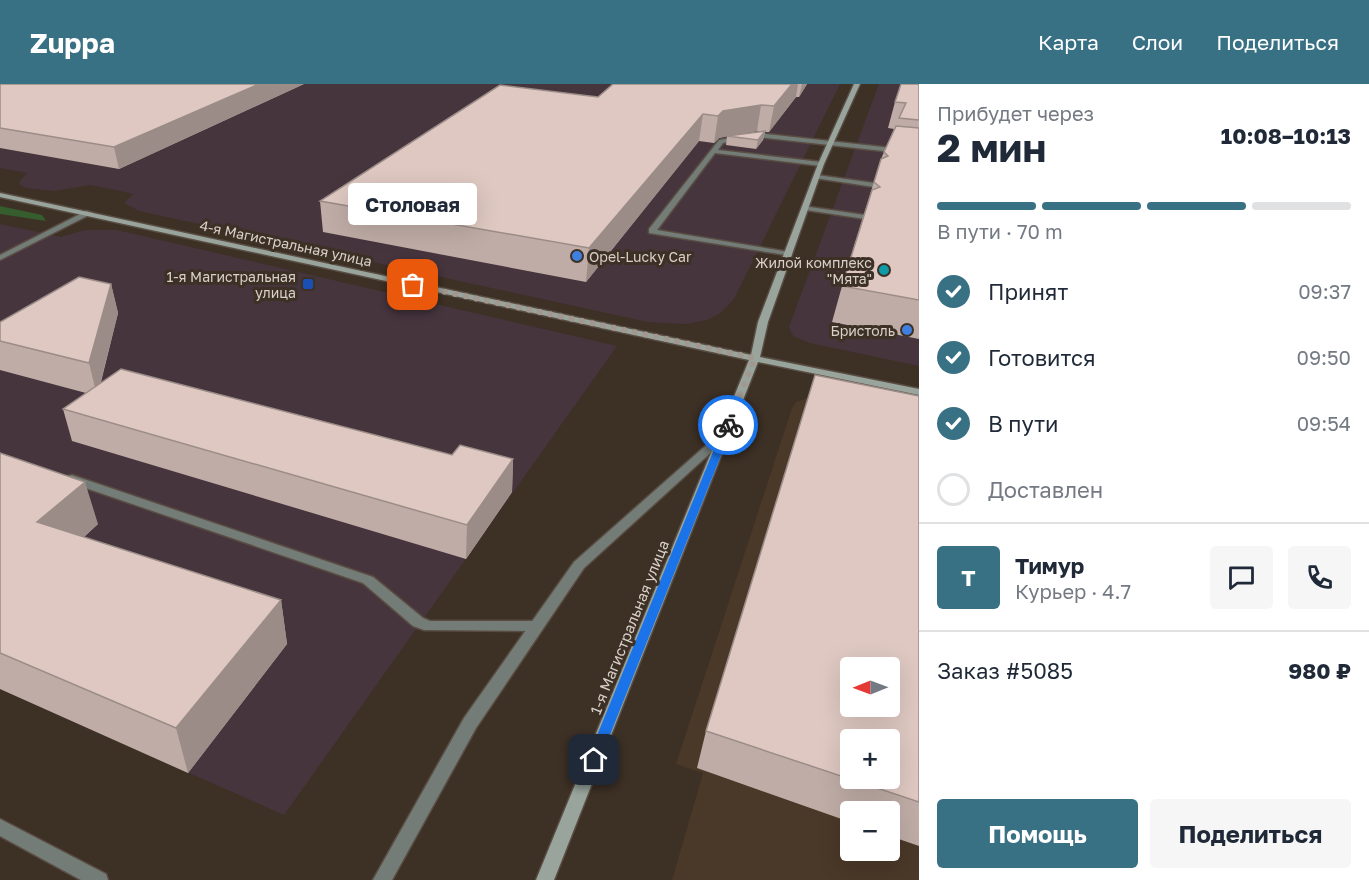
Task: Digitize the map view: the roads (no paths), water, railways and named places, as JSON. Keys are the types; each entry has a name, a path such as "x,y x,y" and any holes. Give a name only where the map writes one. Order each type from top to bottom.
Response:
{"street":[{"name":"1-я Магистральная улица","path":"545,880 755,358 763,322 821,164 857,84"},
{"path":"789,254 652,231 721,141 750,135 919,153"},
{"path":"713,151 821,164"},
{"path":"817,177 874,185"},
{"name":"4-я Магистральная улица","path":"0,195 919,392"},
{"path":"806,208 865,217"},
{"path":"0,258 89,213"},
{"path":"382,880 470,723 579,565 724,435"},
{"path":"58,474 368,580 418,622 429,626 536,626"},
{"path":"0,827 99,880"}],"place":[{"name":"Opel-Lucky Car","path":"577,256"},
{"name":"Жилой комплекс \"Мята\"","path":"884,270"},
{"name":"1-я Магистральная улица","path":"308,284"},
{"name":"Столовая","path":"413,285"},
{"name":"Бристоль","path":"907,330"}]}
